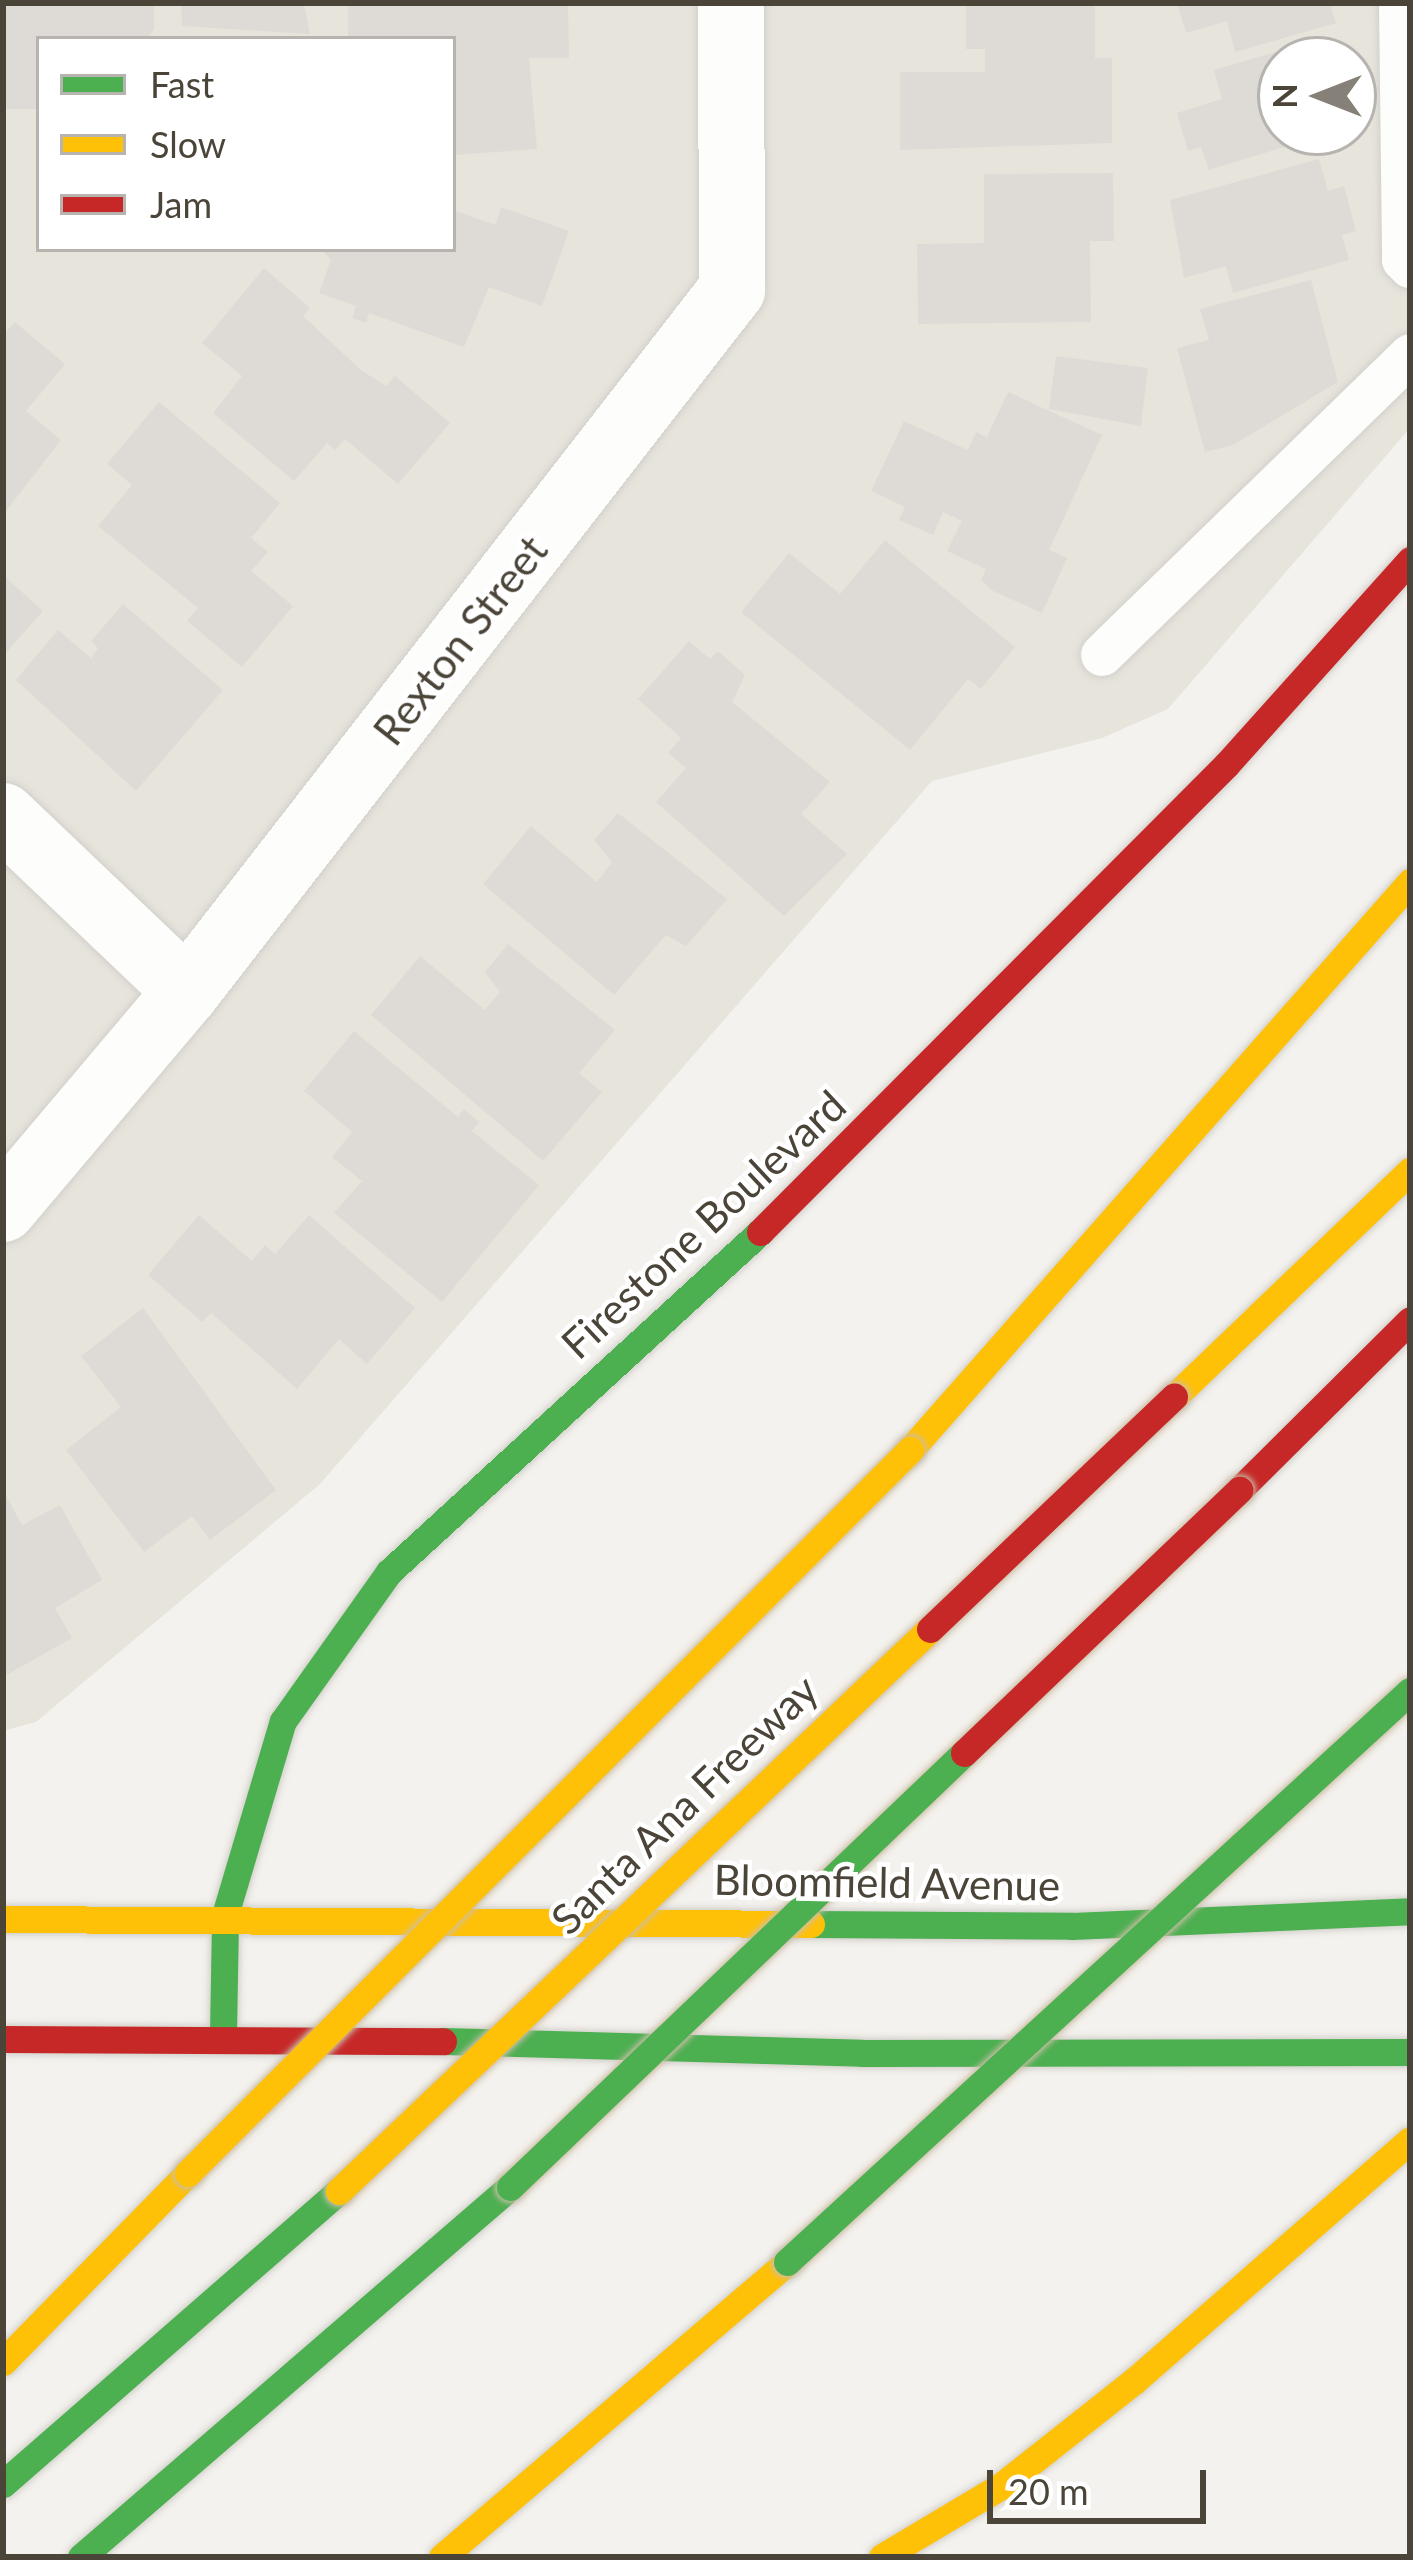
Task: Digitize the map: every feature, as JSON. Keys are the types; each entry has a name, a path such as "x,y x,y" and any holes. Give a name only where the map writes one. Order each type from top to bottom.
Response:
{"main road":[{"name":"Firestone Boulevard","path":"223,2034 225,1915 284,1720 389,1572 844,1153 1211,780 1410,560"},
{"path":"3,2362 910,1450 1410,882"},
{"name":"Santa Ana Freeway","path":"3,2484 339,2191 1410,1171"},
{"path":"80,2557 510,2187 1239,1490 1410,1320"},
{"path":"442,2557 787,2262 1410,1691"},
{"name":"Bloomfield Avenue","path":"3,1919 225,1915 1072,1926 1410,1910"},
{"path":"3,2039 223,2034 862,2054 1410,2052"},
{"path":"882,2557 1001,2486 1303,2240 1410,2140"}],"street":[{"name":"Rexton Street","path":"3,1209 187,991 732,290 731,3"},
{"path":"3,816 187,991"}],"lane":[{"path":"1400,3 1403,260 1410,267"},
{"path":"1102,655 1410,355"}],"shaded area":[{"path":"3,3 1410,3 1410,428 1168,709 1102,738 932,781 320,1484 36,1722 3,1731"}],"building":[{"path":"4,3 154,3 154,29 149,36 36,36 36,109 3,109"},
{"path":"181,3 304,3 310,34 182,26"},
{"path":"348,3 568,3 569,58 529,58 537,149 456,155 456,36 348,36"},
{"path":"966,3 1095,3 1095,58 1112,58 1112,143 900,150 900,72 985,72 985,49 966,49"},
{"path":"1177,3 1330,3 1336,23 1291,36 1257,36 1257,46 1235,52 1227,21 1186,33"},
{"path":"1257,57 1257,155 1209,170 1201,147 1188,151 1177,113 1222,99 1214,70"},
{"path":"1319,159 1328,191 1344,186 1356,231 1342,235 1349,260 1233,293 1226,266 1184,278 1170,200"},
{"path":"1113,173 1114,241 1090,241 1091,322 918,324 917,244 984,243 984,174"},
{"path":"501,207 569,231 542,306 489,287 464,347 369,313 366,323 352,318 356,306 319,293 331,260 324,252 456,252 456,211 495,225"},
{"path":"264,268 310,308 303,316 361,370 386,386 395,376 450,423 398,484 345,439 335,450 327,443 294,481 213,413 242,376 202,343"},
{"path":"1311,280 1338,382 1233,445 1205,452 1177,348 1209,340 1200,309"},
{"path":"15,322 65,364 26,411 61,440 3,515 3,335"},
{"path":"1056,356 1148,368 1141,426 1049,409"},
{"path":"1008,392 1102,435 1049,550 1067,558 1042,613 993,591 981,580 986,569 947,551 962,521 943,512 933,535 899,520 905,507 871,491 904,421 968,450 976,432 987,437"},
{"path":"159,402 280,503 251,538 268,552 251,571 293,606 242,667 187,621 198,608 98,526 132,485 107,464"},
{"path":"885,540 1015,647 981,689 968,679 910,750 741,612 789,553 840,594"},
{"path":"3,575 43,611 3,656"},
{"path":"123,604 223,690 136,791 16,680 58,630 91,658 98,648 91,641"},
{"path":"689,641 710,659 718,651 745,675 732,702 830,782 801,814 847,854 784,916 656,802 686,768 668,753 681,738 638,699"},
{"path":"618,813 727,899 686,946 666,935 614,995 483,884 531,826 597,882 612,862 594,840"},
{"path":"508,944 615,1030 579,1073 602,1092 543,1161 371,1015 420,956 485,1010 500,992 485,972"},
{"path":"354,1031 458,1117 464,1109 479,1122 472,1131 539,1185 442,1302 334,1213 362,1181 332,1157 352,1132 304,1091"},
{"path":"199,1215 252,1261 265,1245 275,1254 309,1215 415,1308 367,1364 339,1339 297,1389 211,1313 202,1322 148,1275"},
{"path":"143,1308 276,1490 210,1540 192,1516 144,1552 66,1450 121,1407 81,1356"},
{"path":"3,1490 22,1525 60,1505 102,1580 55,1608 72,1638 3,1677"}],"traffic: fast":[{"path":"223,2034 225,1915 283,1721 389,1572 760,1232"},
{"path":"787,2262 1410,1691"},
{"path":"510,2187 964,1753"},
{"path":"811,1924 1072,1926 1410,1911"},
{"path":"443,2041 862,2053 1410,2052"},
{"path":"81,2557 510,2187"},
{"path":"3,2484 339,2191"}],"traffic: slow":[{"path":"910,1450 1410,882"},
{"path":"1174,1397 1410,1171"},
{"path":"188,2173 910,1450"},
{"path":"339,2191 930,1629"},
{"path":"3,1919 811,1924"},
{"path":"882,2557 1001,2486 1134,2381 1410,2140"},
{"path":"3,2362 188,2173"},
{"path":"442,2557 787,2262"}],"traffic: jam":[{"path":"760,1232 1227,764 1410,560"},
{"path":"1239,1490 1410,1320"},
{"path":"930,1629 1174,1397"},
{"path":"964,1753 1239,1490"},
{"path":"3,2039 443,2041"}]}
